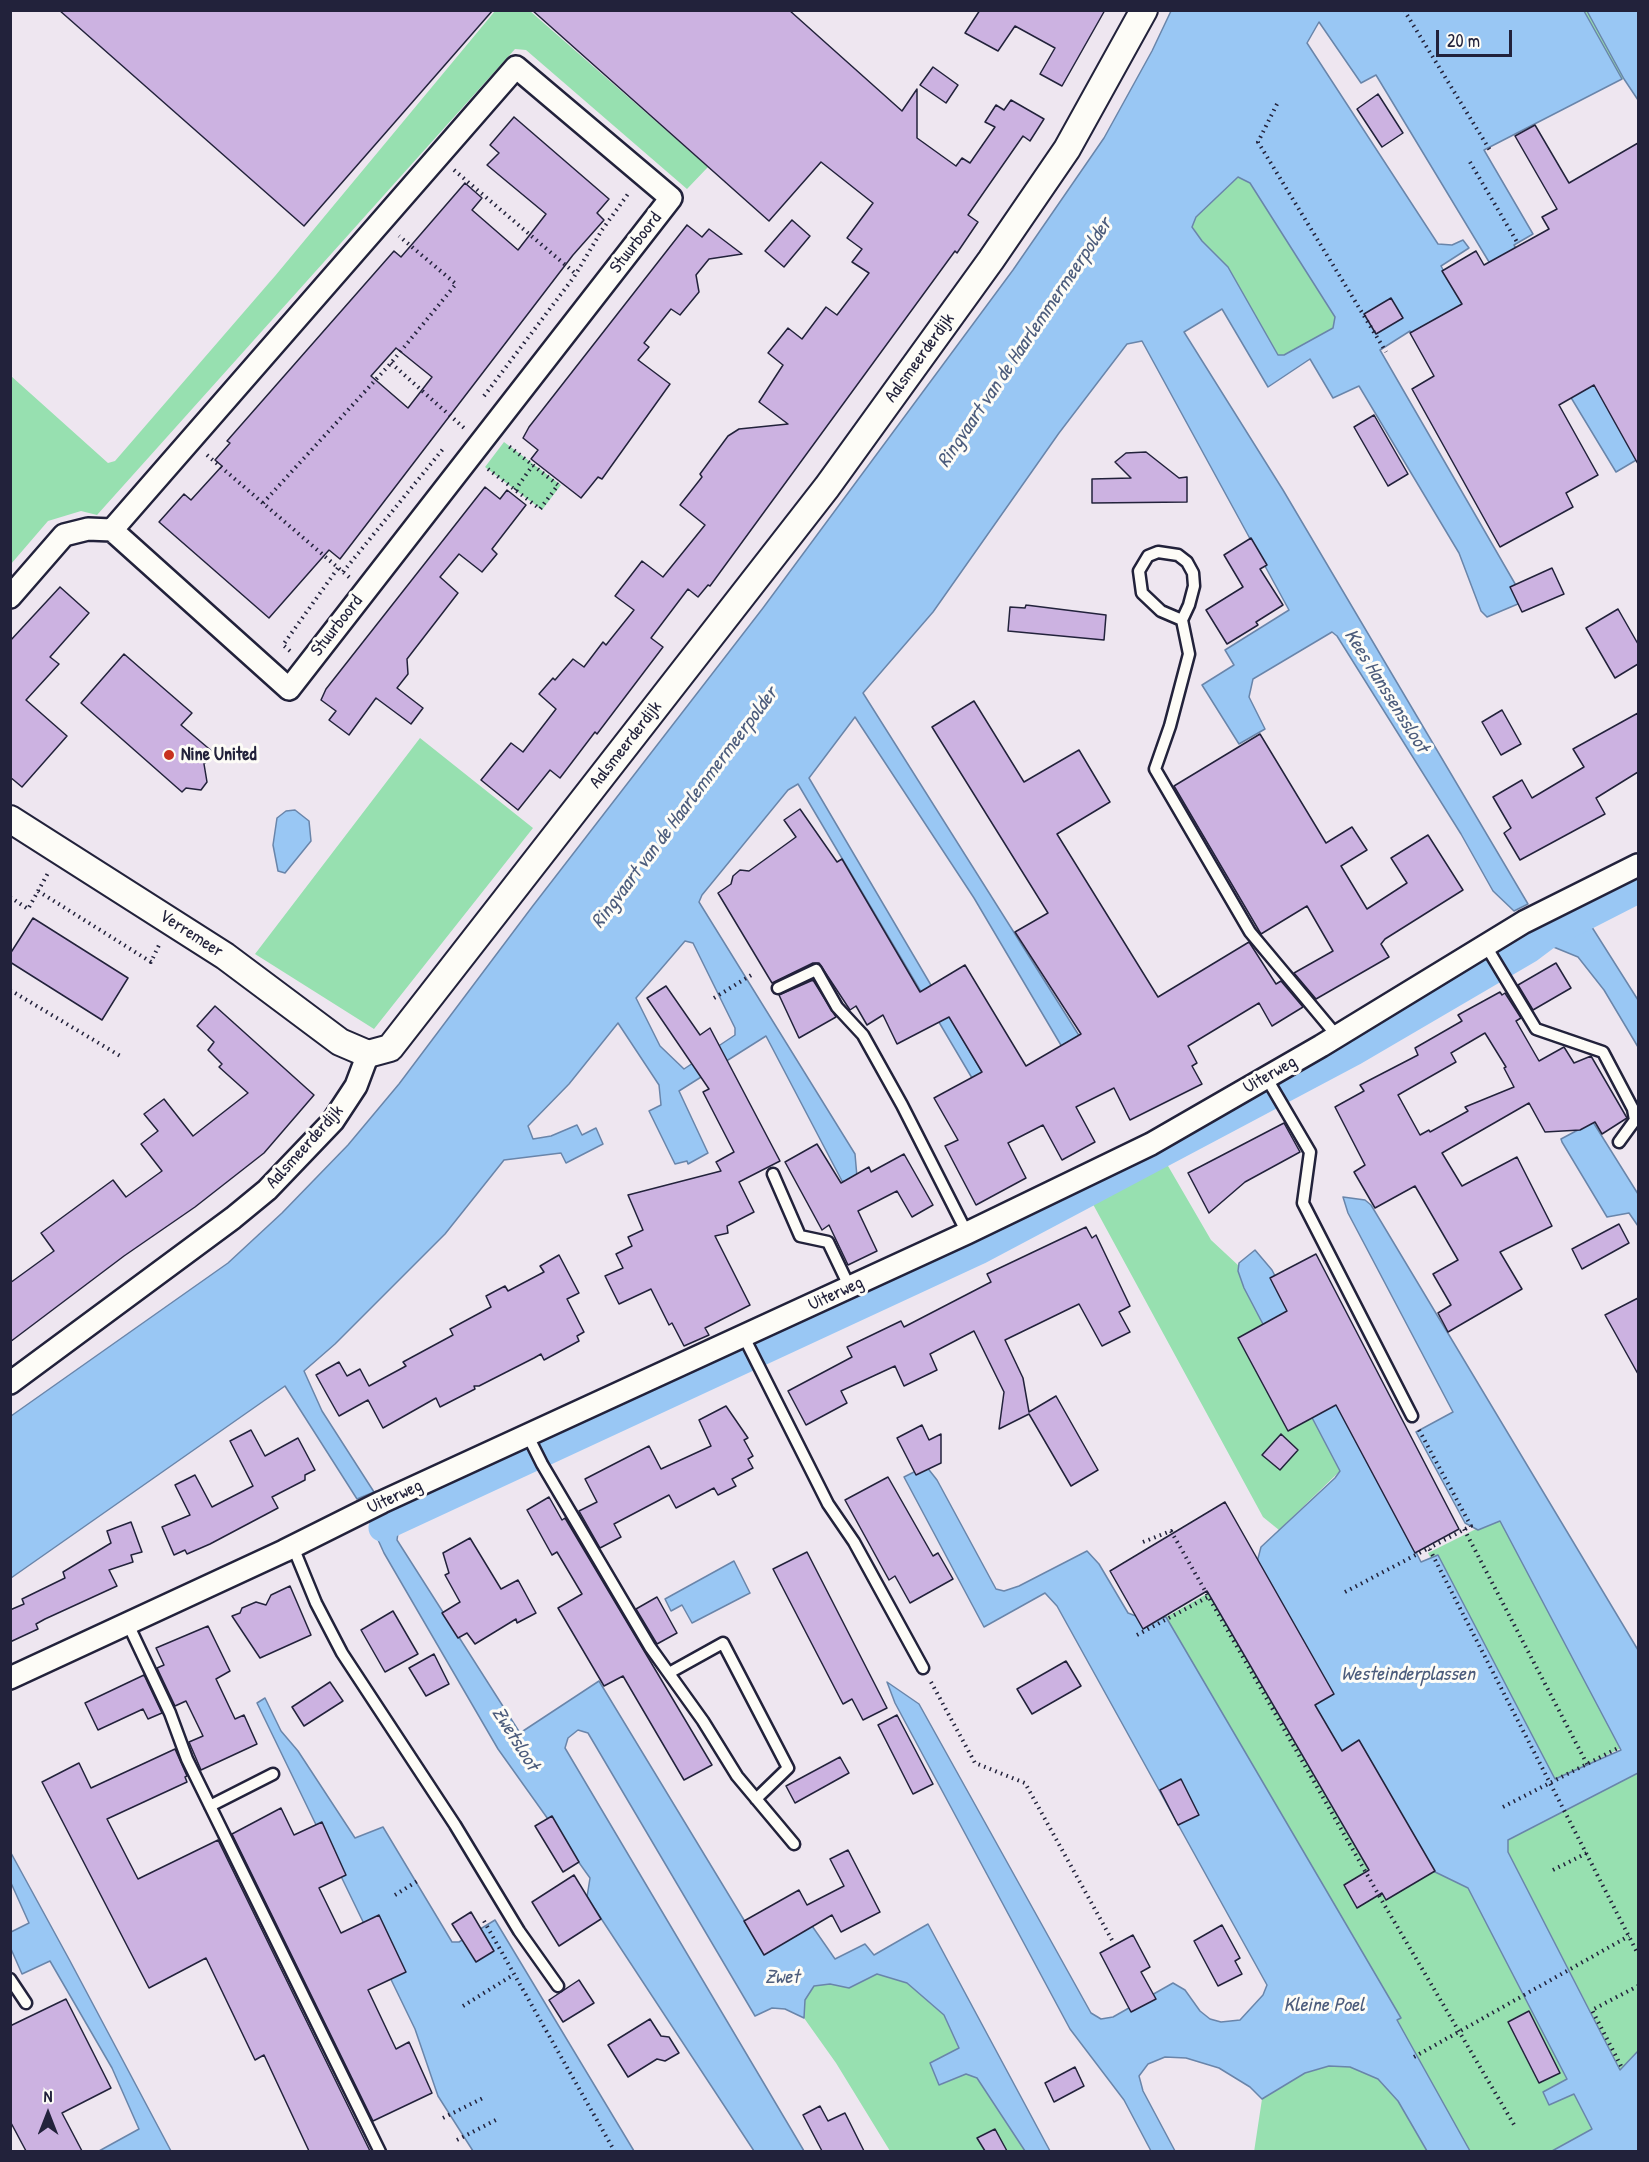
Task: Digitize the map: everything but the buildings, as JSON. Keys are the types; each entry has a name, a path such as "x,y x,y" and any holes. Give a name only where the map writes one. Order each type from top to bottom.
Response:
{"street":[{"name":"Aalsmeerderdijk","path":"10,1383 233,1218 267,1190 333,1121 356,1086 368,1054 390,1048 827,487 991,260 1067,149 1144,10"},
{"name":"Stuurboord","path":"516,67 671,198 289,689 112,530 382,222 516,67"},
{"path":"10,597 64,535 88,529 112,530"},
{"name":"Verremeer","path":"10,819 225,956 340,1042 368,1054"},
{"name":"Uiterweg","path":"10,1678 293,1547 382,1502 530,1442 747,1342 850,1288 1151,1144 1270,1083 1337,1036 1490,952 1532,918 1638,865"}],"lane":[{"path":"1182,620 1161,611 1142,593 1139,571 1148,556 1168,552 1178,555 1187,562 1193,573 1194,586 1182,620 1189,654 1170,726 1155,769 1250,932 1337,1036"},
{"path":"1490,952 1536,1029 1603,1052 1634,1109 1635,1120 1619,1142"},
{"path":"778,988 816,970 837,1007 863,1035 902,1105 967,1233"},
{"path":"1270,1083 1310,1152 1303,1203 1412,1416"},
{"path":"773,1174 800,1236 828,1242 850,1288"},
{"path":"747,1342 828,1504 854,1542 923,1668"},
{"path":"530,1442 650,1647 737,1776 794,1844"},
{"path":"293,1547 316,1603 342,1653 455,1825 519,1931 558,1986"},
{"path":"127,1622 210,1806 380,2151"},
{"path":"669,1673 723,1643 788,1768 756,1799"},
{"path":"210,1806 273,1774"},
{"path":"10,1979 26,2003"}],"path":[{"path":"1404,10 1491,152"},
{"path":"1277,104 1258,142 1386,352"},
{"path":"439,157 597,292"},
{"path":"1470,162 1517,242"},
{"path":"483,398 576,274 602,230 628,194 620,187"},
{"path":"263,503 391,363 456,284 382,222"},
{"path":"391,363 480,443 515,490 540,509 558,485 533,465 480,443"},
{"path":"455,435 469,416"},
{"path":"191,441 365,591"},
{"path":"343,572 447,444"},
{"path":"515,490 533,465"},
{"path":"306,667 283,645 338,568"},
{"path":"10,897 28,909 60,850"},
{"path":"38,891 151,963 171,921"},
{"path":"714,998 753,974"},
{"path":"10,990 122,1057"},
{"path":"1345,1592 1471,1526 1419,1430"},
{"path":"1464,1529 1587,1764"},
{"path":"1143,1542 1171,1531 1516,2128"},
{"path":"1429,1548 1638,1954"},
{"path":"1137,1635 1208,1597"},
{"path":"923,1668 975,1763 1025,1783 1112,1940"},
{"path":"1503,1807 1620,1747"},
{"path":"1553,1870 1587,1853"},
{"path":"395,1894 419,1880"},
{"path":"484,1921 615,2151"},
{"path":"1414,2057 1629,1936"},
{"path":"463,2006 513,1975"},
{"path":"1621,2066 1592,2010 1638,1986"},
{"path":"443,2118 485,2097"},
{"path":"457,2140 496,2120"}],"green space":[{"path":"495,11 530,11 708,167 687,189 526,50 515,49 97,515 81,511 48,521 11,564 11,376 108,463 115,461 275,276"},
{"path":"1584,11 1587,11 1624,79 1622,79"},
{"path":"1238,177 1250,183 1335,317 1333,328 1284,355 1278,355 1228,267 1202,241 1192,226 1196,217"},
{"path":"504,442 561,485 542,510 485,467"},
{"path":"420,738 533,828 374,1029 255,954"},
{"path":"1157,1147 1211,1240 1239,1266 1244,1288 1340,1471 1279,1530 1263,1517 1082,1184"},
{"path":"1500,1517 1621,1748 1548,1784 1428,1553"},
{"path":"1256,1566 1456,1882 1468,1888 1567,2079 1549,2105 1574,2094 1592,2129 1552,2151 1467,2151 1392,2022 1400,2017 1166,1617"},
{"path":"1638,1773 1638,2051 1621,2071 1506,1848 1508,1840"},
{"path":"877,1974 907,1983 944,2015 959,2049 940,2085 966,2074 977,2078 1025,2151 890,2151 836,2063 804,2018 805,2000 814,1986 830,1984 849,1988"},
{"path":"1329,2066 1350,2067 1378,2079 1398,2101 1427,2151 1254,2152 1262,2099 1305,2073"}],"water":[{"path":"1171,11 1584,11 1622,79 1484,150 1533,234 1514,245 1638,459 1616,472 1376,75 1361,83 1319,22 1307,43 1438,244 1452,245 1463,240 1469,248 1441,266 1481,337 1430,364 1410,331 1380,350 1525,601 1487,617 1481,611 1459,553 1359,386 1333,398 1310,359 1268,387 1222,309 1184,332 1283,490 1528,904 1514,911 1493,891 1461,834 1337,636 1332,632 1253,679 1249,697 1265,729 1239,744 1202,685 1234,665 1225,650 1289,610 1142,341 1127,344 1059,433 933,612 863,693 1097,1064 1078,1074 974,898 855,717 809,778 998,1099 988,1105 798,784 788,790 702,895 699,902 855,1154 857,1177 849,1182 842,1181 766,1036 679,1091 708,1153 688,1164 687,1161 675,1164 649,1111 661,1105 659,1085 618,1023 569,1084 528,1126 533,1139 551,1136 577,1125 582,1135 596,1128 603,1144 566,1163 561,1153 504,1160 445,1234 335,1344 304,1371 322,1411 374,1492 357,1499 285,1386 11,1578 11,1416 228,1263 282,1213 348,1145 399,1084 532,907 763,608 1013,270 1104,138 1152,51","holes":["1238,177 1250,183 1335,317 1333,328 1284,355 1278,355 1228,267 1202,241 1192,227 1196,217","685,941 693,943 735,1028 735,1035 684,1069 660,1046 636,998"]},
{"path":"1587,11 1638,11 1638,100 1624,79"},
{"path":"295,810 309,821 311,841 285,873 278,871 273,845 277,818 286,811"},
{"path":"1583,913 1638,1000 1638,1047 1604,990 1578,957 1534,939 1538,933 1551,925"},
{"path":"1593,1122 1638,1194 1638,1226 1629,1213 1607,1217 1562,1142 1561,1139"},
{"name":"Westeinderplassen","path":"1343,1197 1365,1200 1371,1205 1638,1650 1638,1773 1508,1840 1508,1852 1620,2070 1638,2051 1638,2151 1552,2151 1592,2129 1574,2094 1549,2105 1543,2092 1567,2079 1468,1888 1431,1870 1342,1753 1312,1702 1256,1566 1261,1547 1340,1471 1244,1288 1238,1271 1239,1263 1255,1250 1272,1270 1421,1562 1438,1555 1555,1779 1621,1750 1500,1521 1478,1530 1465,1523 1416,1432 1453,1412 1348,1213"},
{"name":"Kleine Poel","path":"926,1466 937,1480 996,1589 1004,1591 1019,1586 1087,1551 1099,1564 1128,1613 1149,1621 1166,1617 1401,2018 1397,2020 1470,2151 1427,2151 1398,2101 1378,2079 1350,2067 1329,2066 1305,2073 1262,2099 1250,2087 1219,2068 1186,2058 1165,2057 1148,2064 1139,2076 1143,2091 1175,2151 1151,2151 1124,2100 1070,2029 895,1703 887,1682 919,1704 1091,2013 1101,2019 1113,2017 1173,1983 1185,1990 1200,2011 1210,2019 1221,2022 1240,2020 1263,1995 1267,1985 1057,1606 1045,1593 984,1627 904,1477"},
{"name":"Zwet","path":"389,1510 399,1526 397,1540 520,1733 599,1681 764,1953 810,1923 835,1959 865,1944 874,1955 928,1924 1050,2151 1025,2151 977,2078 966,2074 939,2085 930,2063 959,2048 944,2015 907,1983 877,1974 849,1988 830,1984 814,1986 805,2000 804,2018 785,2009 772,2008 755,2016 588,1733 578,1730 568,1738 565,1748 804,2151 754,2151 587,1897 590,1878 498,1749 384,1553 369,1520"},
{"path":"734,1561 750,1593 692,1623 682,1605 671,1611 665,1599"},
{"path":"265,1698 281,1731 298,1751 355,1838 383,1827 452,1942 459,1942 495,1920 634,2151 473,2151 438,2096 415,2029 257,1703"},
{"path":"11,1853 171,2151 99,2151 139,2129 112,2068 50,1961 22,1974 11,1949 11,1932 29,1923 11,1883"}],"waterway":[{"path":"382,1528 979,1251 1354,1052 1530,949 1546,937 1638,890"}],"place":[{"name":"Nine United","path":"169,755"}],"water label":[{"name":"Ringvaart van de Haarlemmermeerpolder","path":"1025,343"},
{"name":"Kees Hanssenssloot","path":"1386,691"},
{"name":"Ringvaart van de Haarlemmermeerpolder","path":"685,808"},
{"name":"Zwetsloot","path":"515,1739"}]}
